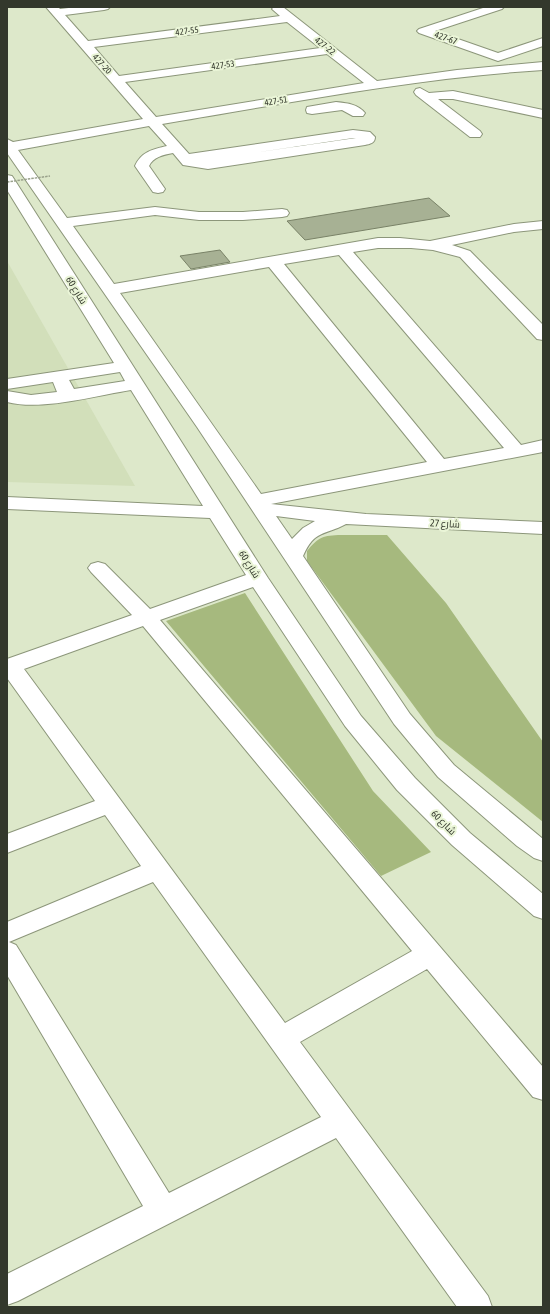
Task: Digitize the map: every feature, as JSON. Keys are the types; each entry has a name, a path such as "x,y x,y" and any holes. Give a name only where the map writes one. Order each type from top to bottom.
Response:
{"street":[{"path":"54,10 104,7"},
{"name":"427-22","path":"276,7 374,85"},
{"name":"427-67","path":"498,7 423,30 498,57"},
{"name":"427-20","path":"54,10 186,159"},
{"name":"427-55","path":"85,45 289,18"},
{"path":"498,57 543,42"},
{"name":"427-53","path":"116,80 330,50"},
{"path":"498,57 512,68"},
{"name":"427-51","path":"8,145 152,120 374,85 512,68 541,68"},
{"path":"405,81 476,134"},
{"path":"426,97 453,95 543,114"},
{"path":"300,111 340,106 352,108 358,113"},
{"path":"162,132 200,126"},
{"path":"354,134 365,135 368,137 368,140 365,141 208,165 194,164 186,159 354,134"},
{"path":"8,145 206,427 402,719 446,771 526,840 543,852"},
{"path":"158,189 142,166 150,155 176,148"},
{"name":"شارع 60","path":"7,180 14,204 125,366 258,578 354,721 406,784 461,839 543,908"},
{"path":"63,223 155,212 199,216 243,216 282,213"},
{"path":"428,245 514,228 543,225"},
{"path":"110,290 342,249 391,242 428,245 464,254 543,335"},
{"path":"342,249 517,451"},
{"path":"273,261 439,465"},
{"path":"7,384 125,366"},
{"path":"59,376 66,392 72,394"},
{"path":"7,396 24,400 36,400 136,384"},
{"path":"257,505 439,465 543,446"},
{"path":"7,503 217,512"},
{"name":"شارع 27","path":"257,505 299,515 347,519 543,528"},
{"name":"شارع 27","path":"293,556 298,542 311,531 324,525 347,519"},
{"path":"98,568 147,618 543,1088"},
{"path":"258,578 8,666 158,869 476,1307"},
{"path":"7,844 110,804"},
{"path":"7,934 158,869"},
{"path":"7,952 163,1211"},
{"path":"281,1039 430,954"},
{"path":"7,1290 340,1121"}],"path":[{"path":"7,180 50,176"}],"shaded area":[{"path":"7,261 135,486 7,482"},
{"path":"387,535 446,603 543,742 543,822 436,736 307,561 307,551 317,540 328,536"},
{"path":"245,593 373,791 431,852 381,876 166,621"}],"building":[{"path":"429,198 450,216 305,240 287,221"},
{"path":"220,250 230,262 191,269 180,256"}]}
